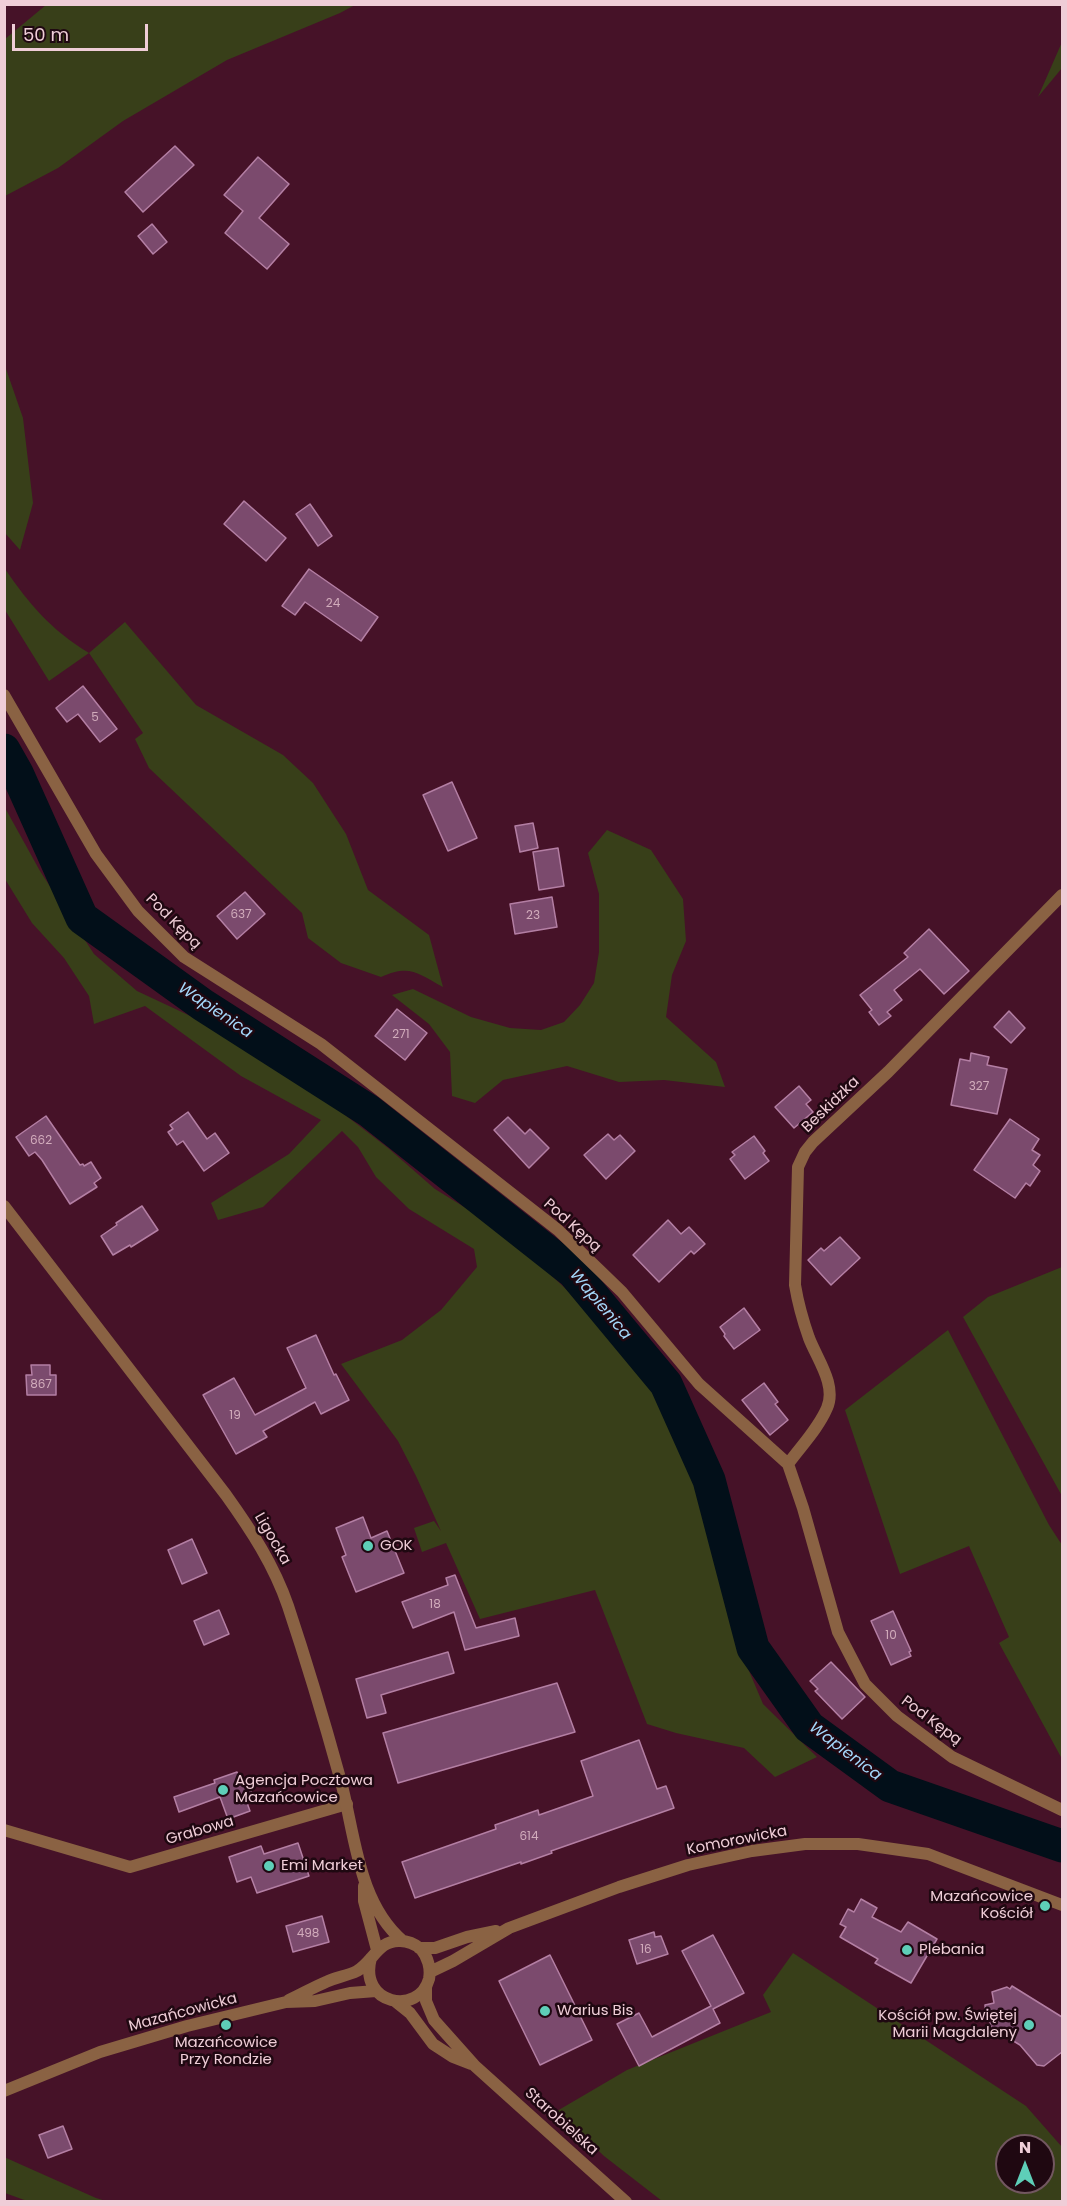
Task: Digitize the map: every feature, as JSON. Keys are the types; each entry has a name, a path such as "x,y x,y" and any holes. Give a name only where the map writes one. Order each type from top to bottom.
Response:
{"street":[{"name":"Pod Kępą","path":"4,695 96,854 138,911 184,957 321,1044 558,1230 622,1292 699,1384 788,1464 803,1508 838,1632 866,1684 897,1716 952,1757 1062,1810"},
{"name":"Beskidzka","path":"788,1464 829,1406 829,1388 798,1303 795,1285 798,1167 805,1152 888,1072 1062,895"},
{"name":"Ligocka","path":"4,1206 226,1495 252,1532 273,1568 288,1605 347,1804 363,1879 381,1916 403,1941"},
{"name":"Grabowa","path":"4,1830 130,1867 347,1804"},
{"name":"Komorowicka","path":"430,1972 509,1928 619,1887 688,1865 752,1851 805,1844 858,1844 928,1854 1062,1905"},
{"path":"363,1879 364,1901 374,1954 369,1977 376,1990 410,2013 433,2044 453,2057 475,2066"},
{"path":"285,2002 328,1981 358,1970 385,1944 403,1941 419,1948 435,1948 467,1937 509,1928"},
{"path":"419,1948 429,1963 426,2001 434,2020 475,2066"},
{"path":"395,2001 414,1998 426,1986"},
{"name":"Mazańcowicka","path":"4,2091 100,2052 187,2026 285,2002 315,2001 376,1990"},
{"name":"Starobielska","path":"475,2066 626,2202"}],"green space":[{"path":"46,5 355,5 227,60 123,121 58,168 5,196 5,39"},
{"path":"1062,42 1062,68 1038,97"},
{"path":"5,366 23,418 33,503 20,550 5,533"},
{"path":"5,569 42,616 63,635 89,653 49,681 5,610"},
{"path":"125,622 196,705 283,755 313,783 346,834 368,890 429,935 443,987 413,972 399,971 381,977 341,963 308,938 302,913 149,768 135,739 143,733 89,653"},
{"path":"4,806 40,871 94,954 137,991 201,1021 327,1101 388,1148 435,1189 503,1231 566,1289 639,1367 686,1453 716,1539 736,1640 763,1704 817,1757 775,1777 744,1748 647,1724 595,1590 480,1619 446,1543 422,1552 414,1528 434,1521 441,1531 398,1441 341,1364 402,1340 441,1310 477,1267 474,1249 409,1209 376,1177 358,1147 342,1131 263,1207 218,1220 211,1203 289,1154 321,1120 241,1076 145,1006 94,1024 89,996 64,958 32,923 5,879"},
{"path":"607,830 651,850 683,899 686,941 672,975 666,1017 716,1062 725,1087 664,1080 619,1082 567,1066 503,1080 475,1103 452,1096 450,1052 429,1024 392,995 413,989 471,1017 510,1028 541,1030 564,1022 580,1005 594,983 599,952 599,894 588,853"},
{"path":"1062,1267 1062,1496 963,1317 988,1297"},
{"path":"948,1330 1049,1525 1062,1545 1062,1759 999,1643 1009,1637 969,1546 900,1574 845,1410"},
{"path":"793,1953 1026,2106 1051,2134 995,2134 995,2194 1055,2194 1055,2139 1062,2147 1062,2201 662,2201 604,2156 557,2111 627,2070 771,2012 763,1995"},
{"path":"4,2157 106,2201 27,2201 5,2193"}],"building":[{"path":"175,146 194,165 143,212 125,192"},
{"path":"258,157 289,184 259,218 289,244 267,269 225,233 243,211 224,195"},
{"path":"152,224 167,242 153,254 138,236"},
{"path":"244,501 286,538 266,561 224,524"},
{"path":"310,504 332,536 318,546 296,514"},
{"path":"309,569 378,617 361,641 305,602 295,615 282,606"},
{"path":"83,686 117,729 100,742 78,714 67,722 56,708"},
{"path":"452,782 477,838 448,851 423,795"},
{"path":"533,823 538,848 520,852 515,826"},
{"path":"558,848 564,886 539,890 533,852"},
{"path":"245,892 265,914 237,939 217,916"},
{"path":"552,897 557,927 515,934 510,904"},
{"path":"929,929 969,971 944,994 920,969 894,990 902,1000 887,1012 891,1016 879,1025 869,1012 872,1010 860,995 908,957 904,953"},
{"path":"397,1009 427,1033 405,1060 375,1036"},
{"path":"1009,1011 1025,1028 1011,1043 994,1027"},
{"path":"971,1053 989,1057 987,1065 1007,1069 997,1114 951,1105 960,1059 970,1061"},
{"path":"799,1086 811,1100 806,1104 813,1112 794,1128 775,1107"},
{"path":"188,1112 207,1139 215,1133 229,1153 204,1171 183,1141 177,1145 168,1132 173,1129 170,1125"},
{"path":"46,1116 80,1165 84,1166 91,1162 101,1178 94,1183 97,1187 70,1204 42,1160 35,1152 29,1156 16,1137"},
{"path":"508,1117 525,1134 530,1129 549,1148 529,1168 494,1130"},
{"path":"1010,1119 1039,1139 1032,1150 1040,1155 1033,1165 1040,1171 1030,1186 1026,1183 1015,1198 974,1170"},
{"path":"608,1134 614,1140 620,1135 635,1151 606,1179 584,1155"},
{"path":"754,1136 769,1161 745,1179 730,1159 735,1155 732,1152"},
{"path":"142,1206 158,1230 113,1255 101,1236"},
{"path":"668,1220 681,1234 689,1227 705,1244 694,1254 691,1251 659,1282 633,1255"},
{"path":"840,1237 860,1258 831,1285 808,1260 821,1248 824,1251"},
{"path":"744,1308 760,1330 734,1349 720,1327"},
{"path":"316,1335 334,1375 336,1374 349,1400 321,1414 315,1402 263,1431 267,1437 236,1454 203,1395 234,1378 255,1415 306,1388 287,1348"},
{"path":"31,1365 50,1365 50,1375 56,1375 56,1395 27,1395 26,1375 32,1375"},
{"path":"764,1383 778,1402 775,1404 788,1420 770,1435 742,1400"},
{"name":"GOK","path":"363,1517 371,1538 387,1531 404,1573 356,1592 342,1557 346,1555 336,1528"},
{"path":"192,1539 207,1573 182,1584 168,1550"},
{"path":"455,1575 476,1628 515,1618 519,1636 465,1650 454,1612 413,1628 402,1602 448,1585 446,1578"},
{"path":"219,1610 229,1634 204,1645 194,1621"},
{"path":"893,1611 911,1651 909,1652 911,1656 891,1665 871,1621"},
{"path":"448,1652 454,1673 381,1695 386,1713 367,1718 356,1679"},
{"path":"831,1662 865,1697 842,1719 815,1691 818,1689 810,1681"},
{"path":"557,1683 575,1732 398,1783 383,1733"},
{"path":"639,1740 657,1789 666,1786 674,1808 551,1851 552,1853 521,1864 521,1862 415,1898 402,1862 496,1829 495,1825 538,1810 539,1815 593,1796 581,1761"},
{"name":"Agencja Pocztowa Mazańcowice","path":"237,1772 241,1783 248,1781 253,1797 246,1800 250,1811 228,1819 220,1797 179,1812 174,1797 215,1783 214,1780"},
{"name":"Emi Market","path":"298,1843 309,1876 257,1893 251,1877 237,1882 229,1857 261,1846 264,1854"},
{"path":"861,1899 877,1908 872,1917 901,1932 908,1922 937,1939 911,1983 875,1963 878,1959 840,1937 846,1927 840,1924 848,1909 854,1912"},
{"path":"322,1916 329,1942 293,1952 286,1926"},
{"path":"654,1932 655,1937 661,1936 668,1954 637,1964 629,1940"},
{"path":"713,1935 744,1993 713,2009 720,2023 639,2066 617,2024 639,2013 652,2037 711,2006 682,1951"},
{"name":"Warius Bis","path":"550,1955 592,2040 540,2065 499,1981"},
{"name":"Kościół pw. Świętej Marii Magdaleny","path":"1012,1986 1062,2017 1062,2052 1044,2066 1037,2065 1020,2045 989,2026 991,2023 986,2019 985,2005 994,2003 992,1992 1007,1987 1010,1989"},
{"path":"63,2126 72,2149 48,2158 39,2135"}],"waterway":[{"name":"Wapienica","path":"4,750 17,773 82,918 203,1005 369,1111 573,1272 666,1384 709,1480 753,1648 809,1727 890,1786 1062,1846"}],"place":[{"name":"GOK","path":"368,1546"},
{"name":"Agencja Pocztowa Mazańcowice","path":"223,1790"},
{"name":"Emi Market","path":"269,1866"},
{"name":"Mazańcowice Kościół","path":"1045,1906"},
{"name":"Plebania","path":"907,1950"},
{"name":"Warius Bis","path":"545,2011"},
{"name":"Mazańcowice Przy Rondzie","path":"226,2025"},
{"name":"Kościół pw. Świętej Marii Magdaleny","path":"1029,2025"}]}
